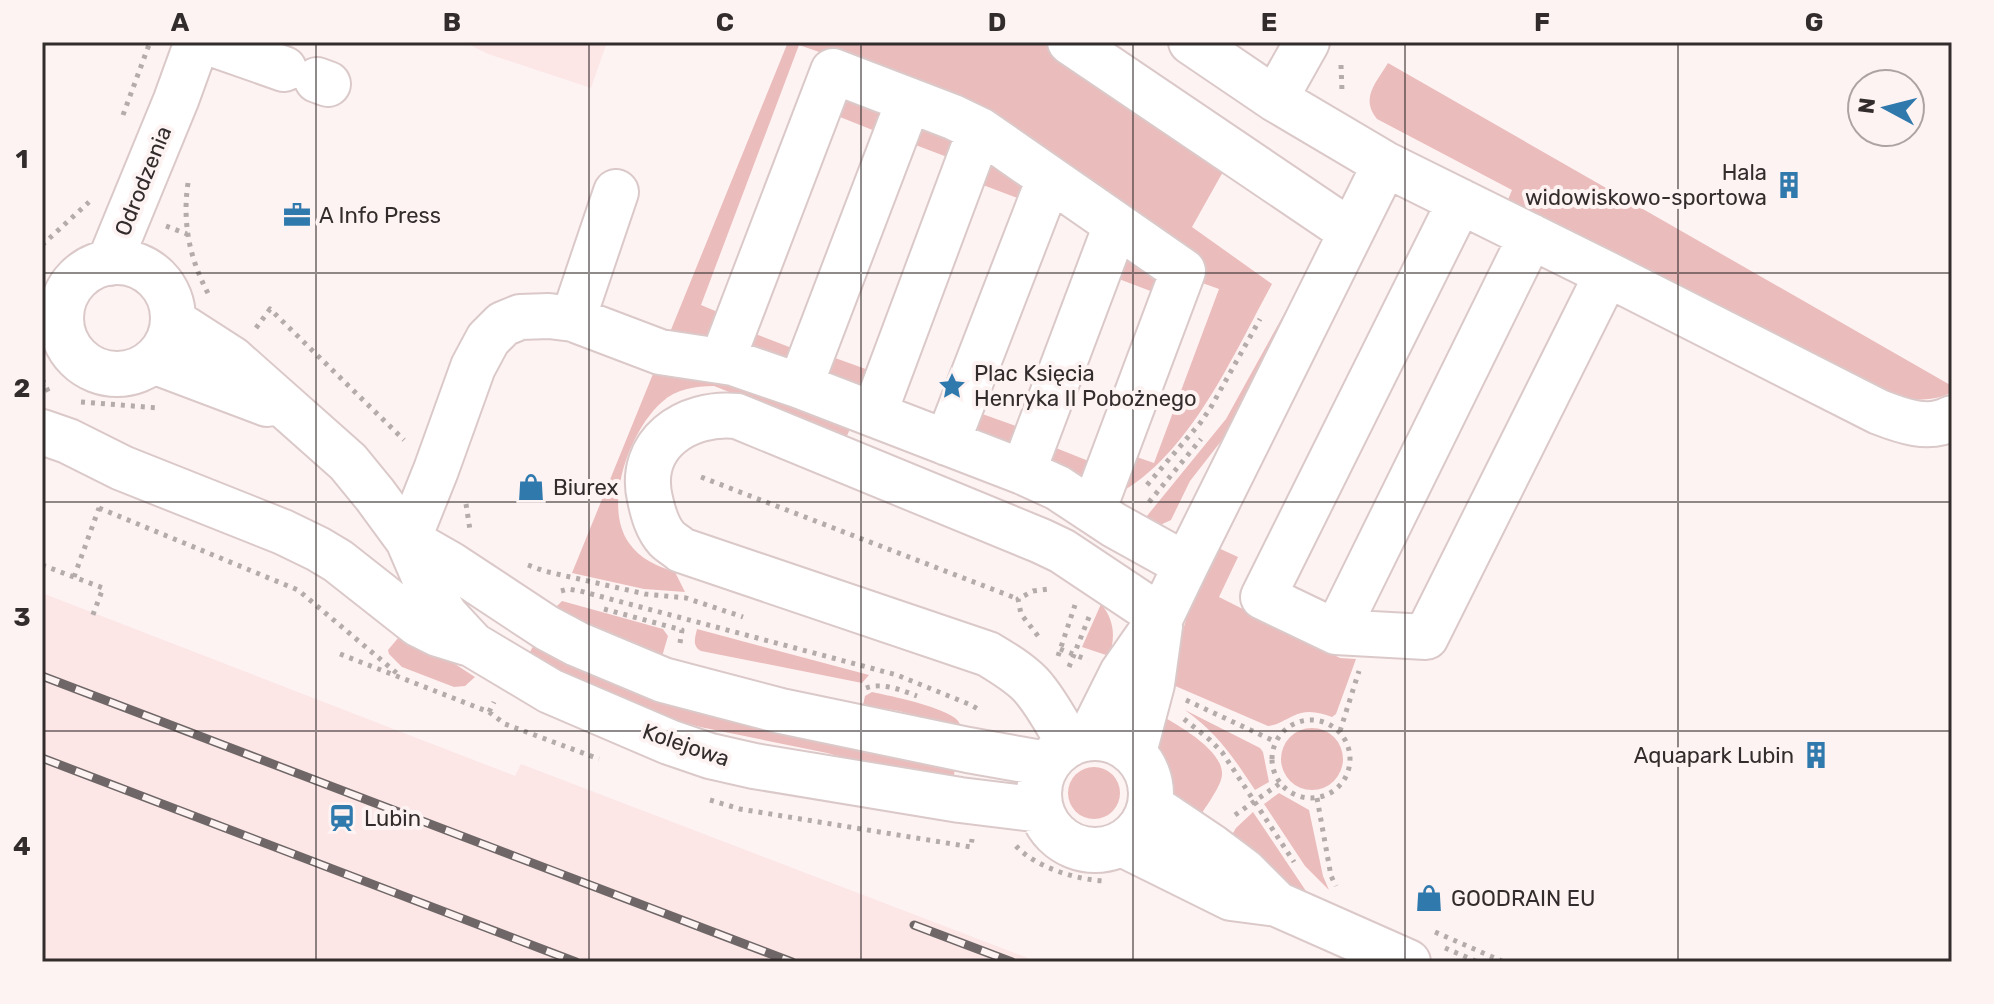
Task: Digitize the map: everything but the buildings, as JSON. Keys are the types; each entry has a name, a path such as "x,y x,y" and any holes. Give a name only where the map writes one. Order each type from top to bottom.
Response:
{"street":[{"name":"Odrodzenia","path":"130,268 176,100 197,42"},
{"path":"207,42 310,78"},
{"path":"1070,42 1351,232"},
{"path":"1191,42 1275,99 1385,164 1879,412 1911,424 1944,423 1952,418"},
{"path":"1275,99 1307,42"},
{"path":"722,361 833,71 953,117 980,130 1183,271 1111,522"},
{"path":"800,386 909,100"},
{"path":"874,414 980,130"},
{"path":"1069,748 1114,740 1134,752 1146,768 1152,787 1151,806 1145,821 1122,844 1106,850 1090,850 1073,846 1059,838 1041,810 1040,779 1069,748 1161,617 1385,164"},
{"path":"947,443 1049,179"},
{"path":"573,319 616,192"},
{"path":"1460,201 1263,597 1354,633 1426,637 1607,274"},
{"path":"1023,472 1116,225"},
{"path":"1354,633 1531,236"},
{"path":"96,266 130,268 163,286 171,302 173,321 171,336 164,350 153,361 137,371 118,375 62,368 71,352 64,338 52,330 73,283 96,266"},
{"path":"408,540 473,367 488,339 503,324 520,317 549,316 573,319 660,352 733,363 1023,472 1058,488 1186,565"},
{"name":"Kolejowa","path":"173,321 232,359 348,462 408,540 430,591 446,616 473,645 550,691 669,742 710,756 770,769 960,800 1041,810"},
{"name":"Kolejowa","path":"153,361 291,413"},
{"path":"1069,748 1049,682 1029,684 1010,667 988,654 681,550 665,537 653,517 648,492 653,458 663,440 694,420 722,414 737,416 1041,541 1062,551 1161,617"},
{"path":"42,432 318,549 418,624 473,645"},
{"name":"Kolejowa","path":"408,540 577,644 663,680 781,711 968,750 1069,748"},
{"path":"1134,752 1152,684 1161,617"},
{"path":"1151,806 1244,871 1288,887 1408,950"},
{"path":"1122,844 1231,898 1288,887"}],"path":[{"path":"118,128 150,42"},
{"path":"192,172 187,186 189,244 198,276 213,302"},
{"path":"42,245 92,199"},
{"path":"1111,522 1137,517 1202,439"},
{"path":"701,477 1018,599 1033,591 1049,589"},
{"path":"74,577 99,508 94,494"},
{"path":"99,508 298,590 405,679"},
{"path":"42,565 103,588 91,620"},
{"path":"1048,653 1049,682 1062,683 1106,580"},
{"path":"538,622 547,606 562,591 580,591 897,675 971,705 989,716"},
{"path":"1018,599 1021,614 1041,642"},
{"path":"1340,731 1354,633"},
{"path":"340,654 489,712 512,669"},
{"path":"1147,701 1196,727 1222,752 1288,887"},
{"path":"1304,721 1328,724 1340,731 1350,757 1342,784 1331,793 1317,798 1303,798 1290,793 1279,783 1271,756 1282,732 1304,721"},
{"path":"1317,798 1331,876 1336,886 1348,895"},
{"path":"1408,950 1478,962"},
{"path":"1408,950 1504,962"}],"shaded area":[{"path":"464,42 607,42 591,88 488,54"},
{"path":"788,42 850,42 861,46 864,42 1041,42 1224,170 1192,227 1272,284 1207,402 1166,456 1142,478 1116,495 1128,454 1154,463 1219,289 1194,280 825,54 799,45 701,305 725,315 713,338 666,342"},
{"path":"1388,63 1952,386 1952,392 1921,400 1901,399 1507,202 1512,190 1377,119 1370,97"},
{"path":"838,97 881,106 880,133 830,113"},
{"path":"914,124 953,131 955,160 905,141"},
{"path":"988,161 1022,176 1025,201 975,182"},
{"path":"1322,245 1229,431 1190,481 1171,520 1158,526 1142,522 1226,419"},
{"path":"1123,255 1160,271 1161,295 1111,276"},
{"path":"748,331 797,350 792,361 752,354"},
{"path":"824,354 874,372 866,389 826,382"},
{"path":"655,369 740,387 850,429 846,438 714,386 686,389 662,402 650,415 630,449 619,489 618,509 621,527 633,549 649,561 675,572 685,592 644,589 572,573"},
{"path":"974,411 1024,429 1016,445 975,438"},
{"path":"1046,444 1096,464 1081,479 1054,472 1045,452"},
{"path":"1214,546 1238,557 1219,597 1340,658 1356,659 1336,714 1332,717 1303,712 1268,726 1166,682 1197,586"},
{"path":"42,593 515,776 521,764 1038,962 42,962"},
{"path":"562,601 663,629 668,636 661,660 554,609"},
{"path":"1101,604 1112,628 1113,642 1109,656 1082,647"},
{"path":"697,629 869,675 862,683 701,651 695,644"},
{"path":"404,631 475,677 465,686 454,687 402,667 388,650"},
{"path":"535,643 956,761 952,788 827,753 700,727 639,709 527,657"},
{"path":"872,692 937,709 955,718 962,729 899,711 863,705 865,696"},
{"path":"1185,710 1260,748 1269,782 1255,790 1216,737"},
{"path":"1156,713 1197,738 1221,766 1218,787 1194,825 1169,796 1165,785 1153,742"},
{"path":"1312,728 1324,730 1334,737 1341,747 1341,771 1334,781 1324,788 1312,790 1300,788 1290,781 1283,771 1281,759 1283,747 1290,737 1300,730"},
{"path":"1094,767 1113,774 1120,793 1113,812 1094,819 1075,812 1068,793 1075,774"},
{"path":"1279,793 1309,810 1323,876 1329,890 1305,866 1264,804"},
{"path":"1253,812 1310,897 1288,886 1227,843 1236,828"}],"railway":[{"path":"42,676 792,962"},
{"path":"42,758 576,962"},
{"path":"914,925 1012,962"}],"place":[{"name":"Hala widowiskowo-sportowa","path":"1789,185"},
{"name":"A Info Press","path":"297,215"},
{"name":"Plac Księcia Henryka II Pobożnego","path":"952,386"},
{"name":"Biurex","path":"531,487"},
{"name":"Aquapark Lubin","path":"1816,755"},
{"name":"Lubin","path":"342,818"},
{"name":"GOODRAIN EU","path":"1429,898"}]}
